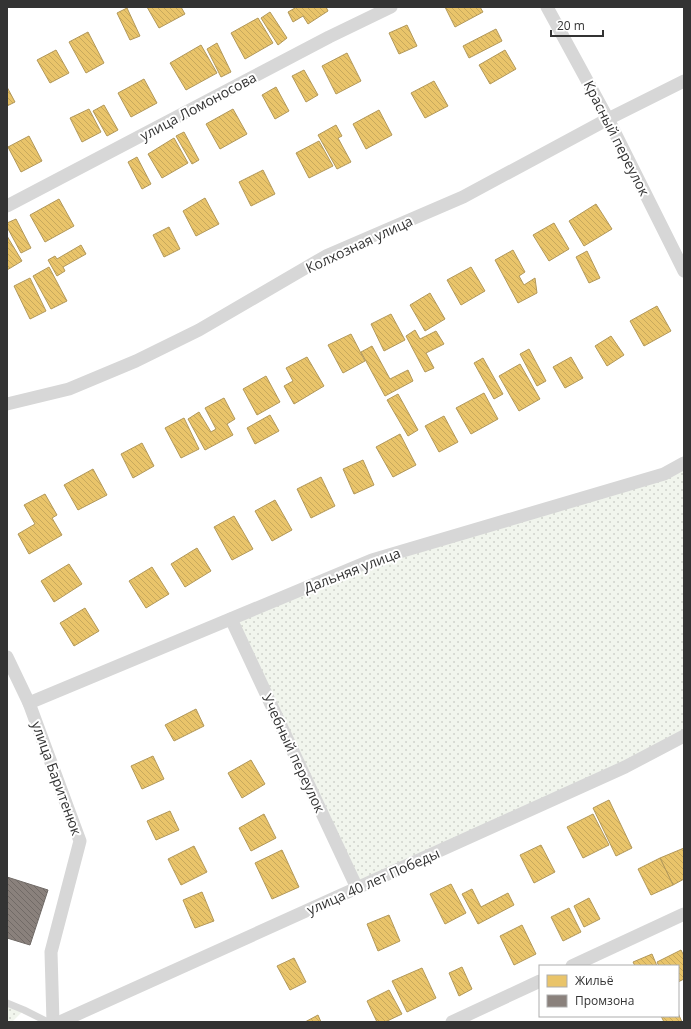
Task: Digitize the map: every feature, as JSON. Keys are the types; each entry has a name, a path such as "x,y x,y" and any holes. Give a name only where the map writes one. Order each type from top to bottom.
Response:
{"street":[{"name":"улица Ломоносова","path":"7,206 329,37 391,7"},
{"name":"Красный переулок","path":"547,7 608,119 684,271"},
{"name":"Колхозная улица","path":"7,404 69,389 136,361 199,330 326,256 463,197 684,80"},
{"name":"Дальняя улица","path":"29,703 372,560 664,474 684,463"},
{"name":"Учебный переулок","path":"231,619 357,888"},
{"name":"улица Баритенюк","path":"7,657 29,703 80,841 51,952 53,1022"},
{"name":"улица 40 лет Победы","path":"60,1022 625,767 684,736"},
{"path":"574,965 684,914"},
{"path":"452,1022 539,981"}],"lane":[{"path":"7,1003 48,1022"}],"shaded area":[{"path":"684,463 684,736 357,888 231,619 372,560"},
{"path":"7,1003 24,1010 12,1022 7,1022"}],"building: Жильё":[{"path":"147,7 181,7 185,14 159,28"},
{"path":"294,7 326,7 328,11 308,24 303,16 293,22 288,12 295,8"},
{"path":"445,7 480,7 483,12 455,27"},
{"path":"127,8 140,36 130,40 117,13"},
{"path":"270,12 287,38 278,45 261,18"},
{"path":"258,18 273,43 245,59 231,33"},
{"path":"407,25 417,46 399,54 389,33"},
{"path":"496,29 502,41 469,58 463,46"},
{"path":"88,32 104,63 86,73 69,42"},
{"path":"217,43 231,72 221,77 207,49"},
{"path":"201,45 217,73 186,90 170,63"},
{"path":"56,50 69,73 50,83 37,60"},
{"path":"505,50 516,69 490,84 479,65"},
{"path":"347,53 361,81 336,94 322,66"},
{"path":"304,70 318,95 306,102 292,76"},
{"path":"144,79 157,103 131,117 118,93"},
{"path":"434,81 448,106 425,118 411,93"},
{"path":"7,87 15,102 7,106"},
{"path":"276,87 289,111 275,119 262,95"},
{"path":"104,105 118,130 107,136 93,111"},
{"path":"89,109 101,132 82,142 70,118"},
{"path":"233,109 247,134 220,149 206,124"},
{"path":"379,110 392,135 366,149 353,124"},
{"path":"336,125 342,136 338,138 351,162 337,169 318,135"},
{"path":"184,132 199,160 192,164 176,136"},
{"path":"29,136 42,161 21,172 8,147"},
{"path":"174,138 188,163 162,178 148,154"},
{"path":"319,141 333,166 309,178 296,153"},
{"path":"137,157 151,184 142,189 128,162"},
{"path":"263,170 275,194 251,206 239,182"},
{"path":"205,198 219,224 196,236 183,211"},
{"path":"59,199 74,226 45,242 30,215"},
{"path":"596,204 612,229 584,246 569,221"},
{"path":"16,219 31,248 21,253 7,227 7,223"},
{"path":"554,223 569,249 549,261 533,235"},
{"path":"169,227 180,249 164,257 153,235"},
{"path":"7,236 22,261 7,270"},
{"path":"81,245 86,254 63,267 65,271 57,276 48,260 55,256 57,259"},
{"path":"513,250 525,272 519,276 524,285 535,278 537,293 518,303 495,260"},
{"path":"587,251 600,278 589,283 576,257"},
{"path":"49,267 67,301 51,309 33,276"},
{"path":"471,267 485,291 461,305 447,280"},
{"path":"30,278 46,311 30,319 14,286"},
{"path":"430,293 445,319 425,331 410,305"},
{"path":"657,306 671,331 644,346 630,321"},
{"path":"391,314 405,340 384,351 371,324"},
{"path":"415,330 420,339 436,331 444,344 426,353 434,368 425,372 406,336"},
{"path":"351,334 365,361 343,373 328,345"},
{"path":"611,336 624,355 607,366 595,346"},
{"path":"372,346 390,379 408,370 413,381 385,396 361,352"},
{"path":"529,349 546,381 537,386 520,354"},
{"path":"307,357 324,386 294,404 284,386 293,381 286,368"},
{"path":"571,357 583,378 565,388 553,367"},
{"path":"483,358 503,394 494,399 474,363"},
{"path":"520,364 540,399 519,411 499,376"},
{"path":"266,376 280,402 257,415 243,389"},
{"path":"484,393 498,419 471,434 456,408"},
{"path":"398,394 418,430 408,436 387,400"},
{"path":"224,398 235,419 227,424 233,435 205,450 188,419 199,412 211,432 216,429 205,408"},
{"path":"270,415 279,431 255,444 247,428"},
{"path":"444,416 458,442 439,452 425,426"},
{"path":"184,418 199,449 181,458 165,428"},
{"path":"400,434 416,465 393,477 376,447"},
{"path":"142,443 154,466 133,478 121,454"},
{"path":"363,460 374,485 354,494 343,469"},
{"path":"93,469 107,495 78,510 64,485"},
{"path":"321,477 335,506 311,518 297,489"},
{"path":"45,494 57,515 52,518 62,535 29,554 18,534 35,524 24,505"},
{"path":"275,500 292,530 272,541 255,511"},
{"path":"234,516 253,549 232,560 214,527"},
{"path":"197,548 211,571 185,587 171,564"},
{"path":"69,564 82,584 54,602 41,581"},
{"path":"152,567 169,594 146,608 129,581"},
{"path":"85,608 99,631 74,646 60,623"},
{"path":"196,709 204,726 174,741 165,725"},
{"path":"153,756 164,779 142,789 131,766"},
{"path":"251,760 265,784 242,798 228,773"},
{"path":"609,800 632,848 616,856 593,808"},
{"path":"170,811 179,830 156,840 147,821"},
{"path":"264,814 276,838 251,851 239,828"},
{"path":"593,814 609,845 583,858 567,827"},
{"path":"541,845 555,872 534,883 520,855"},
{"path":"194,846 207,872 181,885 168,859"},
{"path":"684,848 684,879 673,885 660,858"},
{"path":"282,850 299,887 272,899 255,863"},
{"path":"660,858 673,885 651,895 638,869"},
{"path":"451,884 466,913 445,924 430,894"},
{"path":"472,889 481,907 508,893 514,905 478,924 462,894"},
{"path":"202,892 214,921 195,928 183,900"},
{"path":"589,898 600,919 584,927 574,906"},
{"path":"569,908 581,932 563,941 551,917"},
{"path":"389,915 400,941 378,951 367,924"},
{"path":"522,925 536,954 514,965 500,936"},
{"path":"681,950 684,956 684,979 679,982 679,965 658,965 657,962"},
{"path":"652,954 657,965 634,965 633,962"},
{"path":"294,958 306,982 290,990 277,966"},
{"path":"462,967 472,989 459,996 449,973"},
{"path":"422,968 436,998 407,1012 392,981"},
{"path":"389,990 402,1014 385,1022 377,1022 367,1001"},
{"path":"318,1015 321,1022 305,1022"},
{"path":"679,1015 682,1022 664,1022 662,1017 679,1017"}],"building: Промзона":[{"path":"7,877 48,890 30,945 7,938"}]}
